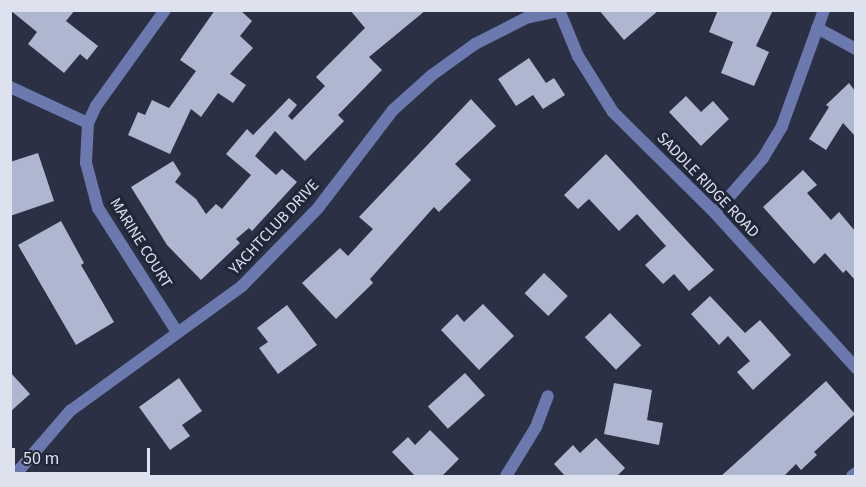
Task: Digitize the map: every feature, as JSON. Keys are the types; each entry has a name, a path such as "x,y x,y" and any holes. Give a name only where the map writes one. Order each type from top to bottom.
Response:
{"street":[{"name":"MARINE COURT","path":"165,10 130,56 88,123 86,163 98,208 177,332"},
{"path":"715,213 763,158 782,126 824,10"},
{"name":"SADDLE RIDGE ROAD","path":"559,11 578,56 613,112 715,213 855,368"},
{"name":"YACHTCLUB DRIVE","path":"14,477 70,411 242,286 318,208 393,110 432,75 475,44 526,18 559,11"},
{"path":"817,28 855,49"},
{"path":"10,87 88,123"},
{"path":"506,477 536,427 548,396"},
{"path":"852,477 855,473"}],"building":[{"path":"10,10 75,10 66,21 98,46 87,60 80,54 64,73 28,44 37,32"},
{"path":"215,10 240,10 252,21 240,36 253,48 230,74 246,85 233,103 218,93 201,117 191,109 170,154 128,135 138,112 145,115 152,100 169,108 196,71 180,60"},
{"path":"350,10 426,10 369,57 382,70 338,115 344,121 305,161 275,131 255,156 276,175 282,169 297,182 252,231 249,228 236,239 240,243 201,280 167,245 131,187 173,161 181,174 175,182 196,199 206,214 216,204 222,209 251,175 226,154 247,129 253,135 289,98 297,105 288,116 292,120 325,86 316,77 365,28"},
{"path":"599,10 659,10 624,40"},
{"path":"718,10 773,10 756,46 769,52 754,86 721,73 733,42 709,32"},
{"path":"529,58 546,83 554,78 565,95 543,109 533,95 516,106 498,79"},
{"path":"849,83 855,91 855,136 843,123 826,150 809,139 829,107 826,105"},
{"path":"686,96 701,112 713,101 729,119 701,146 669,112"},
{"path":"471,99 496,126 455,164 471,180 439,212 434,207 370,279 373,283 336,319 302,283 340,248 348,256 373,229 359,217"},
{"path":"38,153 54,201 10,216 10,162"},
{"path":"606,154 714,270 689,291 674,274 663,284 645,265 666,246 637,214 619,231 589,199 578,209 564,195"},
{"path":"803,170 817,185 807,193 831,220 839,212 855,231 855,280 846,270 843,273 825,253 814,264 763,207"},
{"path":"61,221 84,263 81,265 114,322 76,345 18,245"},
{"path":"544,273 568,296 548,316 525,293"},
{"path":"710,296 745,333 760,320 791,355 753,390 737,372 750,361 728,336 719,345 691,314"},
{"path":"483,304 514,336 479,370 441,330 457,314 464,322"},
{"path":"287,305 317,345 278,374 259,348 268,342 257,328"},
{"path":"610,313 641,345 616,370 585,337"},
{"path":"10,372 30,394 10,412"},
{"path":"465,373 485,395 448,429 428,406"},
{"path":"179,378 202,411 182,425 190,436 170,450 139,407"},
{"path":"826,381 855,414 814,452 817,455 801,470 796,464 783,477 720,477"},
{"path":"614,383 652,390 647,420 663,423 659,445 604,434"},
{"path":"430,430 459,459 441,477 416,477 392,452 408,437 415,445"},
{"path":"596,438 625,468 616,477 566,477 554,464 573,445 580,453"}]}
